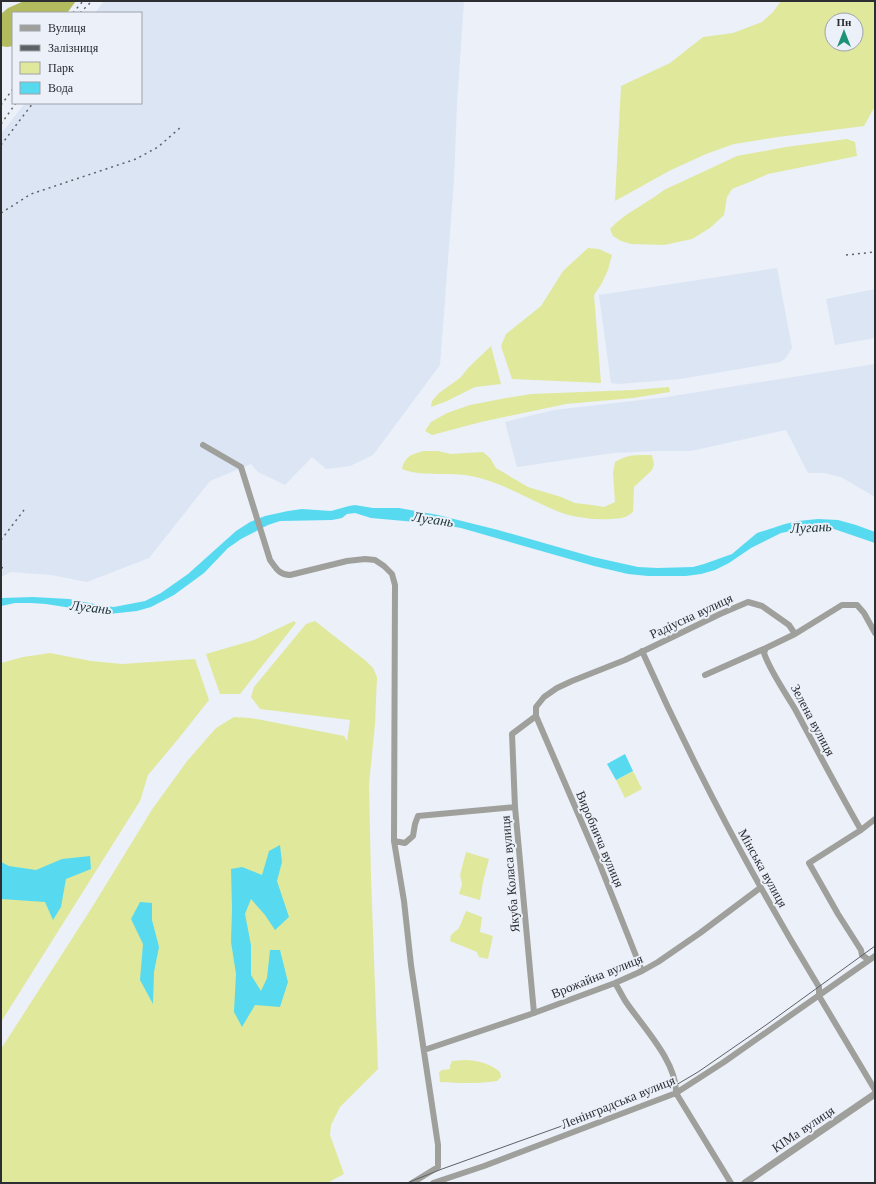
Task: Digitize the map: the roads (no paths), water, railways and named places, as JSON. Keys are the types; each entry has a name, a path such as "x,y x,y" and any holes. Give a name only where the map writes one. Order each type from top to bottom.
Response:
{"street":[{"path":"203,445 241,468 270,560 283,575 290,575 347,561 365,559 375,560 392,574 395,586 394,840 438,1145 438,1167 412,1183"},
{"name":"Радіусна вулиця","path":"536,716 536,707 544,697 557,688 578,678 625,660 748,602 762,606 788,625 795,634"},
{"path":"705,675 795,634 842,605 857,605 864,613 875,634"},
{"name":"Зелена вулиця","path":"766,648 764,653 766,660 861,830"},
{"name":"Мінська вулиця","path":"642,651 672,717 760,888 819,987 819,996 875,1090"},
{"name":"Якуба Коласа вулиця","path":"534,1013 515,807 512,734 536,716"},
{"name":"Виробнича вулиця","path":"536,716 598,860 642,971"},
{"path":"394,840 405,843 414,836 414,824 418,816 515,807"},
{"path":"869,960 862,955 861,950 838,914 809,863 861,830 875,819"},
{"name":"Врожайна вулиця","path":"424,1050 534,1013 615,983 642,971 658,962 700,933 760,888"},
{"name":"Ленінградська вулиця","path":"433,1183 484,1166 676,1093 724,1062 875,956"},
{"path":"615,983 625,1001 666,1059 674,1078 676,1093 731,1183"},
{"name":"КІМа вулиця","path":"745,1183 875,1094"}],"water":[{"name":"Лугань","path":"355,505 373,508 399,508 438,515 498,530 593,557 638,567 693,567 704,564 732,554 757,533 798,521 818,519 838,520 856,525 875,532 875,543 834,529 815,527 801,529 781,533 751,548 729,563 715,570 686,576 648,576 628,574 594,566 461,528 438,524 371,518 355,513 347,514 342,518 332,520 280,521 268,525 241,539 228,548 204,573 174,595 151,607 137,611 109,614 31,603 15,603 1,606 1,598 33,597 69,599 114,607 145,601 161,593 188,574 236,531 250,522 265,516 288,511 302,509 331,511"},
{"path":"625,754 633,771 616,780 607,764"},
{"path":"280,845 282,862 277,881 289,917 275,930 265,915 251,899 245,914 251,945 251,975 261,991 267,978 270,950 280,950 288,982 280,1007 255,1005 242,1027 234,1012 236,974 231,942 231,869 242,867 262,875 269,851"},
{"path":"90,856 91,869 66,879 61,907 53,920 45,902 1,899 1,862 9,866 36,870 62,859"},
{"path":"140,902 152,903 152,920 159,947 154,972 153,1004 140,980 143,944 131,919"}],"tram line":[{"path":"407,1183 676,1085 698,1072 766,1025 875,946"}],"railway":[{"path":"74,12 83,1"},
{"path":"81,12 92,1"},
{"path":"1,105 12,90"},
{"path":"1,124 15,104"},
{"path":"1,145 32,104"},
{"path":"1,213 31,194 136,159 158,147 181,127"},
{"path":"846,255 875,252"},
{"path":"1,540 24,510"},
{"path":"1,568 6,567"}]}
